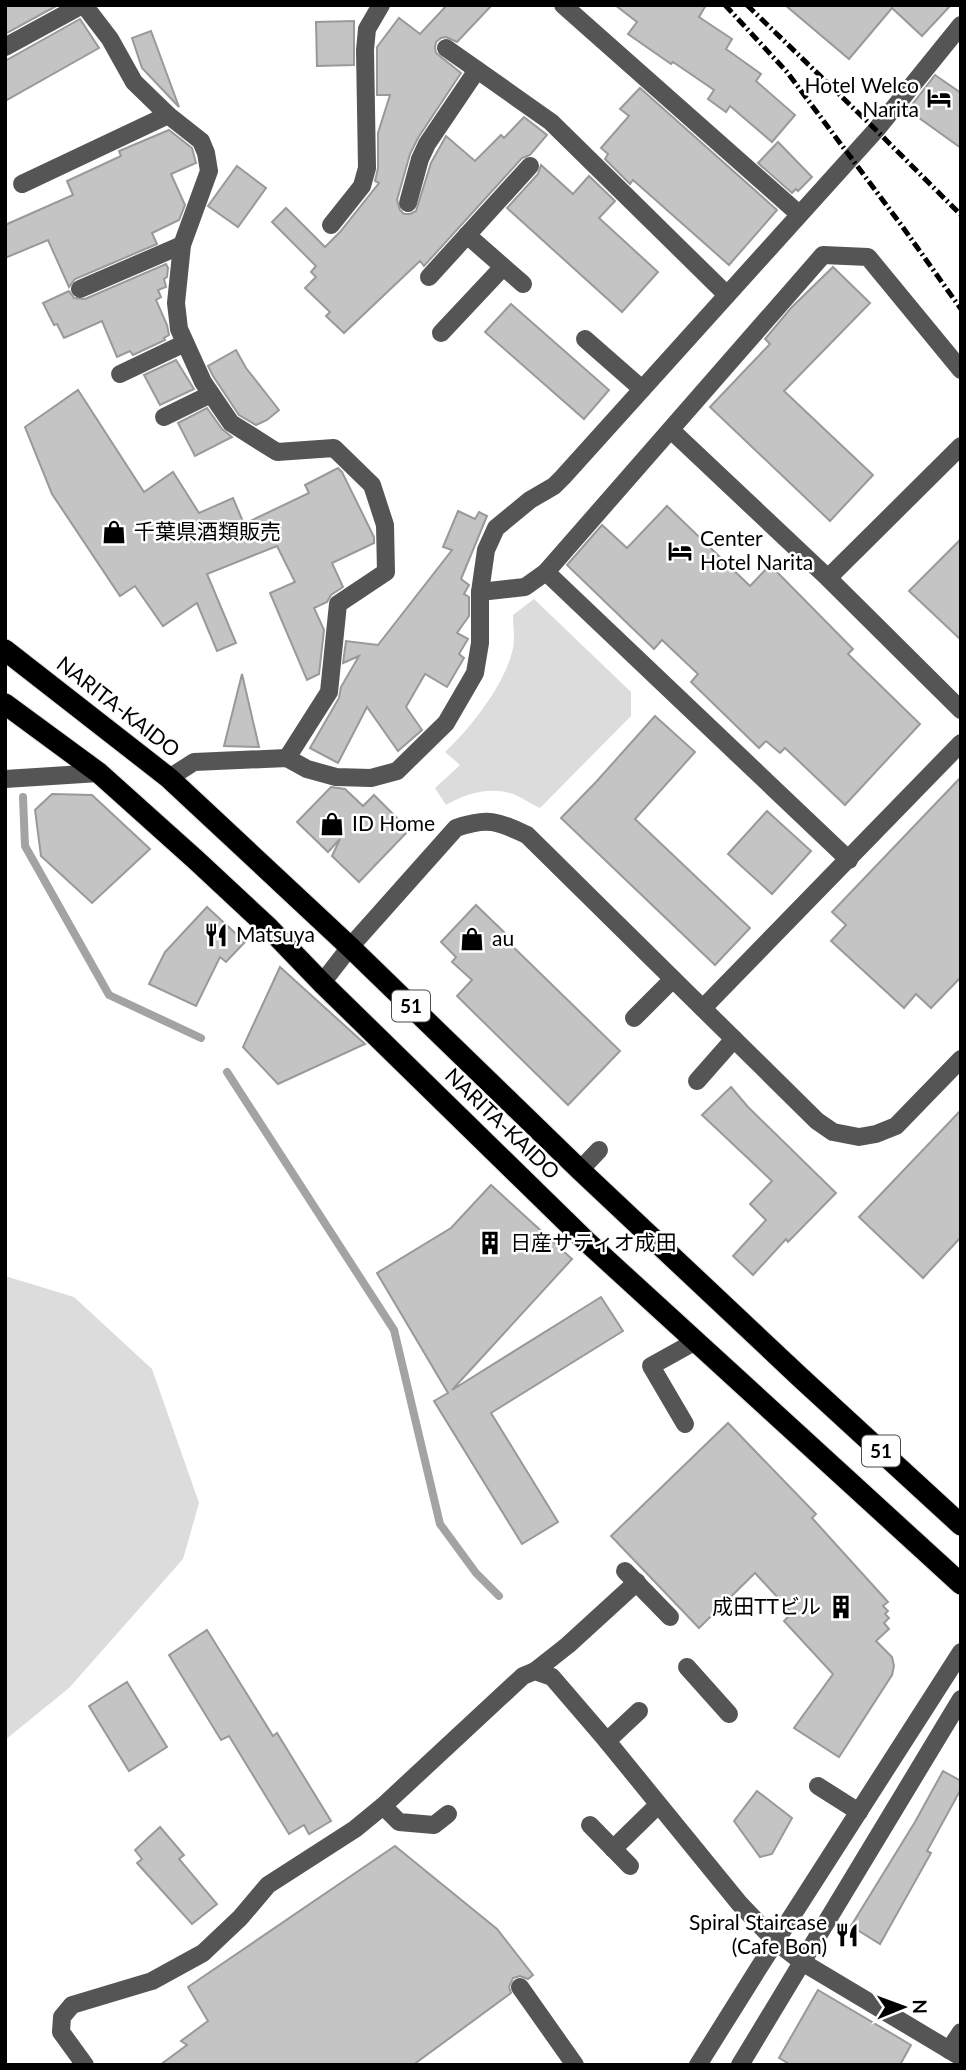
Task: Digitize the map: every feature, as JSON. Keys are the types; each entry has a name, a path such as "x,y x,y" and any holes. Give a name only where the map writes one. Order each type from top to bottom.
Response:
{"highway":[{"name":"NARITA-KAIDO","path":"5,650 169,778 580,1170 961,1525"},
{"name":"NARITA-KAIDO","path":"5,704 99,773 269,928 586,1241 961,1584"}],"street":[{"path":"5,47 83,5 110,39 134,82 168,115 201,141 209,171 182,246 176,303 179,329 203,382 231,423 277,452 334,448 372,485 385,525 386,572 338,604 329,692 287,758"},
{"path":"331,225 362,186 367,168 365,50 367,29 381,5"},
{"path":"563,5 799,214"},
{"path":"169,778 194,762 287,758 307,769 336,777 371,778 397,771 446,723 475,673 480,643 480,592 486,551 496,528 530,500 554,486 876,130 961,25"},
{"path":"446,48 551,122 727,295"},
{"path":"408,203 423,151 477,70"},
{"path":"22,184 168,115"},
{"path":"429,277 530,166"},
{"path":"467,235 523,284"},
{"path":"80,289 182,246"},
{"path":"480,592 525,587 546,572 823,255 868,257 961,370"},
{"path":"441,333 503,267"},
{"path":"585,339 642,389"},
{"path":"120,374 185,343"},
{"path":"164,417 211,394"},
{"path":"671,430 828,578 961,710"},
{"path":"828,578 961,446"},
{"path":"546,572 849,860"},
{"path":"703,1008 961,743"},
{"path":"5,779 99,773"},
{"path":"322,983 349,947 456,828 474,822 500,822 527,835 817,1121 833,1132 859,1138 896,1126 961,1059"},
{"path":"634,1018 673,979"},
{"path":"697,1081 734,1039"},
{"path":"580,1170 599,1150"},
{"path":"685,1424 651,1366 696,1341"},
{"path":"85,2065 61,2032 62,2017 72,2005 152,1981 203,1953 240,1918 268,1885 355,1829 523,1676 536,1671 568,1645 631,1577 670,1617"},
{"path":"698,2065 961,1652"},
{"path":"687,1667 730,1714"},
{"path":"536,1671 552,1677 566,1703 607,1741 658,1805 678,1818 738,1903 775,1941 802,1962 955,2054 961,2032"},
{"path":"740,2065 961,1699"},
{"path":"607,1741 639,1712"},
{"path":"818,1786 859,1812"},
{"path":"613,1849 658,1805"},
{"path":"383,1806 399,1822 434,1825 448,1814"},
{"path":"590,1825 630,1866"},
{"path":"520,1987 575,2065"}],"shaded area":[{"path":"534,599 631,692 631,716 540,808 514,794 502,791 469,795 446,805 435,788 460,765 445,752 466,731 495,690 513,648 513,615"},
{"path":"5,1276 74,1297 152,1369 199,1503 183,1559 69,1688 5,1740"}],"building":[{"path":"5,5 58,5 7,33"},
{"path":"447,5 492,5 457,42 446,37 436,42 436,53 461,73 410,154 397,200 400,210 404,214 416,211 431,163 446,136 475,161 501,135 504,138 524,117 547,135 530,155 522,158 424,266 420,261 344,333 326,316 330,312 305,288 316,277 311,272 316,266 272,222 286,208 325,247 340,232 379,183 375,181 378,168 378,133 390,95 377,95 377,47 399,18 420,34"},
{"path":"615,5 706,5 699,17 732,39 726,49 761,74 756,81 795,115 772,142 730,106 726,112 708,99 714,90 628,34 637,22"},
{"path":"785,5 951,5 922,36 892,8 849,59"},
{"path":"80,19 99,48 5,101 5,61"},
{"path":"354,21 354,65 317,66 316,22"},
{"path":"151,31 179,107 142,68 132,38"},
{"name":"Hotel Welco Narita","path":"935,75 961,93 961,148 908,110"},
{"path":"640,88 777,210 729,265 633,180 630,184 605,159 608,154 601,148 629,116 620,109"},
{"path":"169,130 192,148 196,163 171,174 185,205 179,220 152,233 157,244 75,279 69,287 48,240 5,258 5,225 73,195 67,181 121,156 119,151"},
{"path":"778,142 812,177 798,191 796,189 792,193 758,163"},
{"path":"541,165 573,194 589,176 615,201 599,218 658,272 622,312 507,208 538,174"},
{"path":"237,166 266,188 238,227 208,206"},
{"path":"166,264 166,287 158,290 161,297 156,300 169,335 165,340 133,355 130,351 117,357 102,321 64,338 43,303 69,291 74,298 85,299"},
{"path":"833,267 870,303 784,391 873,475 830,521 710,407 770,344 765,339 791,308"},
{"path":"511,304 609,390 584,419 485,332"},
{"path":"236,350 246,368 279,410 256,425 239,415 208,366"},
{"path":"176,360 194,389 160,405 144,375"},
{"path":"78,390 144,492 173,472 199,513 233,498 244,524 309,493 305,485 338,468 342,472 374,537 374,543 332,563 343,587 331,595 327,602 314,608 324,630 319,674 307,680 270,593 295,582 277,546 207,574 236,643 217,651 197,603 163,626 135,586 120,596 52,494 25,427"},
{"path":"207,408 222,429 232,437 195,456 178,423"},
{"path":"667,506 750,586 770,565 853,649 848,654 920,724 845,805 785,748 780,753 766,741 759,748 691,682 698,674 662,640 654,649 567,565 602,525 627,548"},
{"path":"458,511 475,519 479,512 487,516 461,579 469,585 464,594 469,597 469,616 457,633 468,639 459,654 464,658 447,687 425,674 406,707 422,730 398,751 367,707 338,763 310,748 359,656 343,663 346,641 378,645 452,550 443,547"},
{"path":"961,539 961,640 909,591"},
{"path":"242,674 259,747 224,746"},
{"path":"655,716 695,752 635,819 750,928 715,965 561,818"},
{"path":"961,777 961,977 931,1008 916,994 904,1008 831,941 846,925 832,912"},
{"path":"331,787 345,789 363,806 374,795 409,830 359,882 332,856 340,839 328,852 297,822"},
{"path":"52,794 92,795 150,849 92,903 41,856 35,810"},
{"path":"767,811 811,851 772,894 728,854"},
{"path":"476,905 506,934 503,937 620,1051 568,1105 457,996 472,980 452,962 456,957 441,942"},
{"path":"207,907 245,942 226,962 220,957 196,1006 149,984 165,952"},
{"path":"280,967 365,1044 278,1084 243,1047"},
{"path":"731,1087 836,1193 788,1242 786,1239 753,1275 733,1256 766,1220 750,1204 772,1181 702,1115"},
{"path":"961,1110 961,1237 923,1278 859,1217"},
{"path":"491,1185 572,1259 452,1390 601,1297 623,1331 491,1413 558,1522 522,1544 434,1401 448,1393 377,1273 451,1228"},
{"path":"728,1423 816,1514 812,1518 888,1602 883,1606 888,1611 885,1614 889,1618 884,1623 889,1629 876,1641 892,1657 892,1675 839,1757 794,1728 833,1674 784,1621 792,1613 755,1573 699,1628 611,1536"},
{"path":"207,1630 273,1736 277,1733 331,1821 309,1834 304,1825 289,1834 229,1736 221,1740 169,1655"},
{"path":"127,1682 167,1747 129,1771 89,1706"},
{"path":"943,1771 961,1781 961,1789 927,1851 931,1853 880,1944 851,1926"},
{"path":"757,1791 792,1818 772,1854 760,1857 734,1821"},
{"path":"160,1827 184,1855 179,1859 217,1904 192,1924 137,1863 142,1859 135,1850"},
{"path":"395,1846 497,1929 533,1975 528,1979 520,1976 513,1978 509,1987 511,1993 413,2065 160,2065 187,2045 181,2041 208,2021 188,1987"},
{"path":"818,1990 911,2045 900,2065 791,2065 779,2058"}],"waterway":[{"path":"23,797 25,846 109,995 201,1038"},
{"path":"227,1072 394,1330 440,1524 476,1573 499,1596"}],"railway":[{"path":"725,5 787,72 961,309"},
{"path":"747,5 961,215"}],"place":[{"name":"Hotel Welco Narita","path":"939,98"},
{"name":"千葉県酒類販売","path":"114,532"},
{"name":"Center Hotel Narita","path":"680,551"},
{"name":"ID Home","path":"332,824"},
{"name":"Matsuya","path":"216,935"},
{"name":"au","path":"472,939"},
{"name":"日産サティオ成田","path":"490,1243"},
{"name":"成田TTビル","path":"841,1607"},
{"name":"Spiral Staircase (Cafe Bon)","path":"847,1935"}]}
